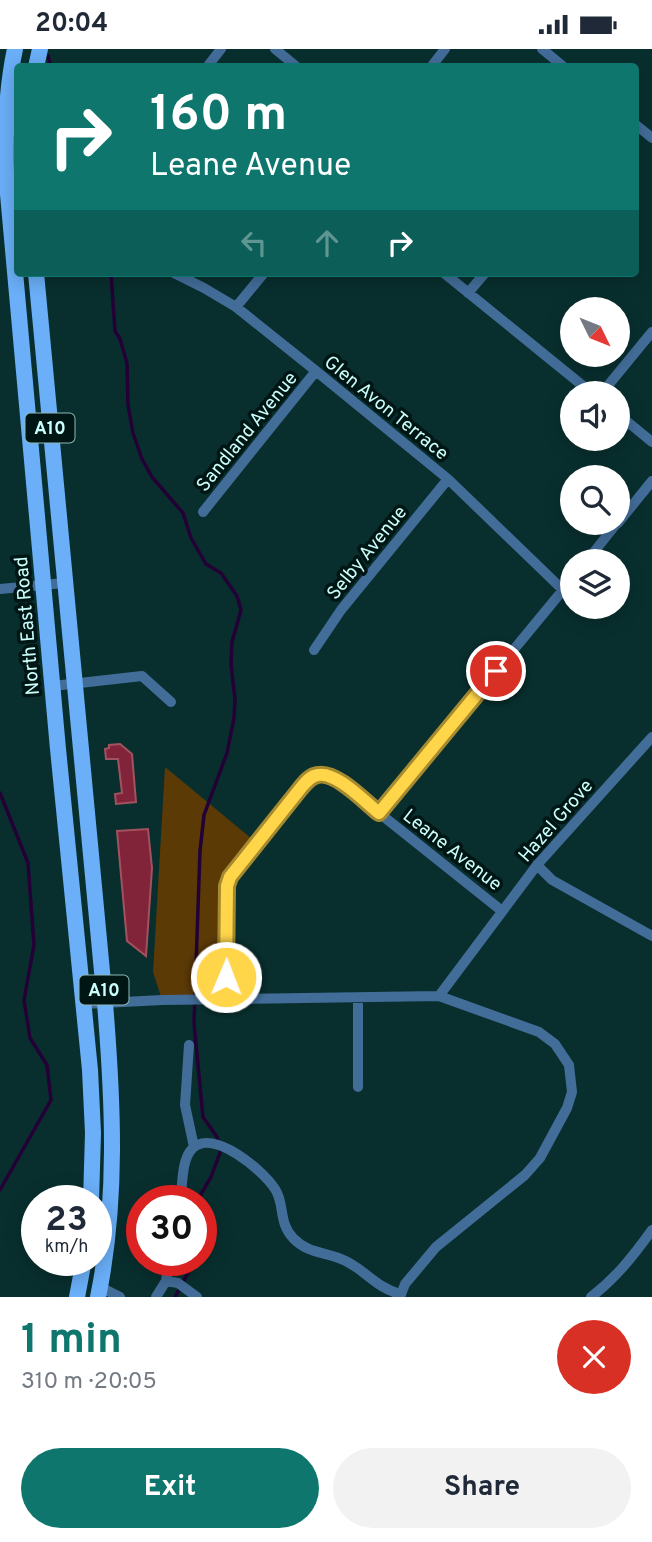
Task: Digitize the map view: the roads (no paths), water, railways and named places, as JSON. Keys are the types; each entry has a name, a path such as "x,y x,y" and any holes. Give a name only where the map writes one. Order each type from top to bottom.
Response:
{"main road":[{"name":"North East Road","path":"14,241 5,122 9,77 15,49"},
{"name":"A10","path":"36,277 113,1109 113,1159 104,1270 99,1292"},
{"name":"North East Road","path":"16,278 92,1095 91,1185"},
{"path":"78,1297 81,1276"}],"street":[{"path":"210,63 221,49"},
{"path":"275,49 292,63"},
{"path":"434,63 445,49"},
{"path":"542,49 559,63"},
{"name":"Glen Avon Terrace","path":"181,277 236,307 448,479 560,587"},
{"path":"236,307 261,277"},
{"path":"449,277 577,381"},
{"path":"468,293 482,277"},
{"path":"612,381 652,331"},
{"name":"Sandland Avenue","path":"203,512 316,371"},
{"path":"630,424 652,442"},
{"name":"Selby Avenue","path":"314,650 341,610 448,479"},
{"path":"630,508 652,481"},
{"path":"597,549 608,535"},
{"path":"0,589 44,587 64,583"},
{"path":"379,813 560,594"},
{"path":"53,686 142,676 171,702"},
{"name":"Hazel Grove","path":"439,996 537,865 652,737"},
{"name":"Leane Avenue","path":"225,1000 227,886 230,877 300,789 310,778 319,774 334,777 502,911"},
{"path":"537,865 552,880 652,936"},
{"path":"84,1004 439,996 549,1038 563,1052 568,1062 572,1076 572,1092 563,1117 536,1164 441,1242 405,1284 400,1295 382,1287 344,1259 311,1251 299,1244 284,1223 274,1187 245,1161 220,1144 201,1143 194,1147 186,1158 182,1185"},
{"path":"358,997 358,1087"},
{"path":"190,1045 185,1105 194,1147"},
{"path":"591,1297 610,1283 652,1230"},
{"path":"156,1297 167,1276"},
{"path":"166,1281 183,1286 197,1297"},
{"path":"99,1292 120,1297"}],"waterway":[{"path":"48,56 50,63"},
{"path":"111,277 115,331 127,363 128,405 133,433 142,459 152,477 183,513 191,538 206,564 221,573 237,596 241,610 232,642 234,718 227,753 204,815 200,851 194,1023 203,1117 217,1137 221,1150 206,1185"},
{"path":"0,793 28,863 34,945 24,1000 30,1038 47,1065 51,1100 0,1190"},
{"path":"175,1297 186,1276"}]}
